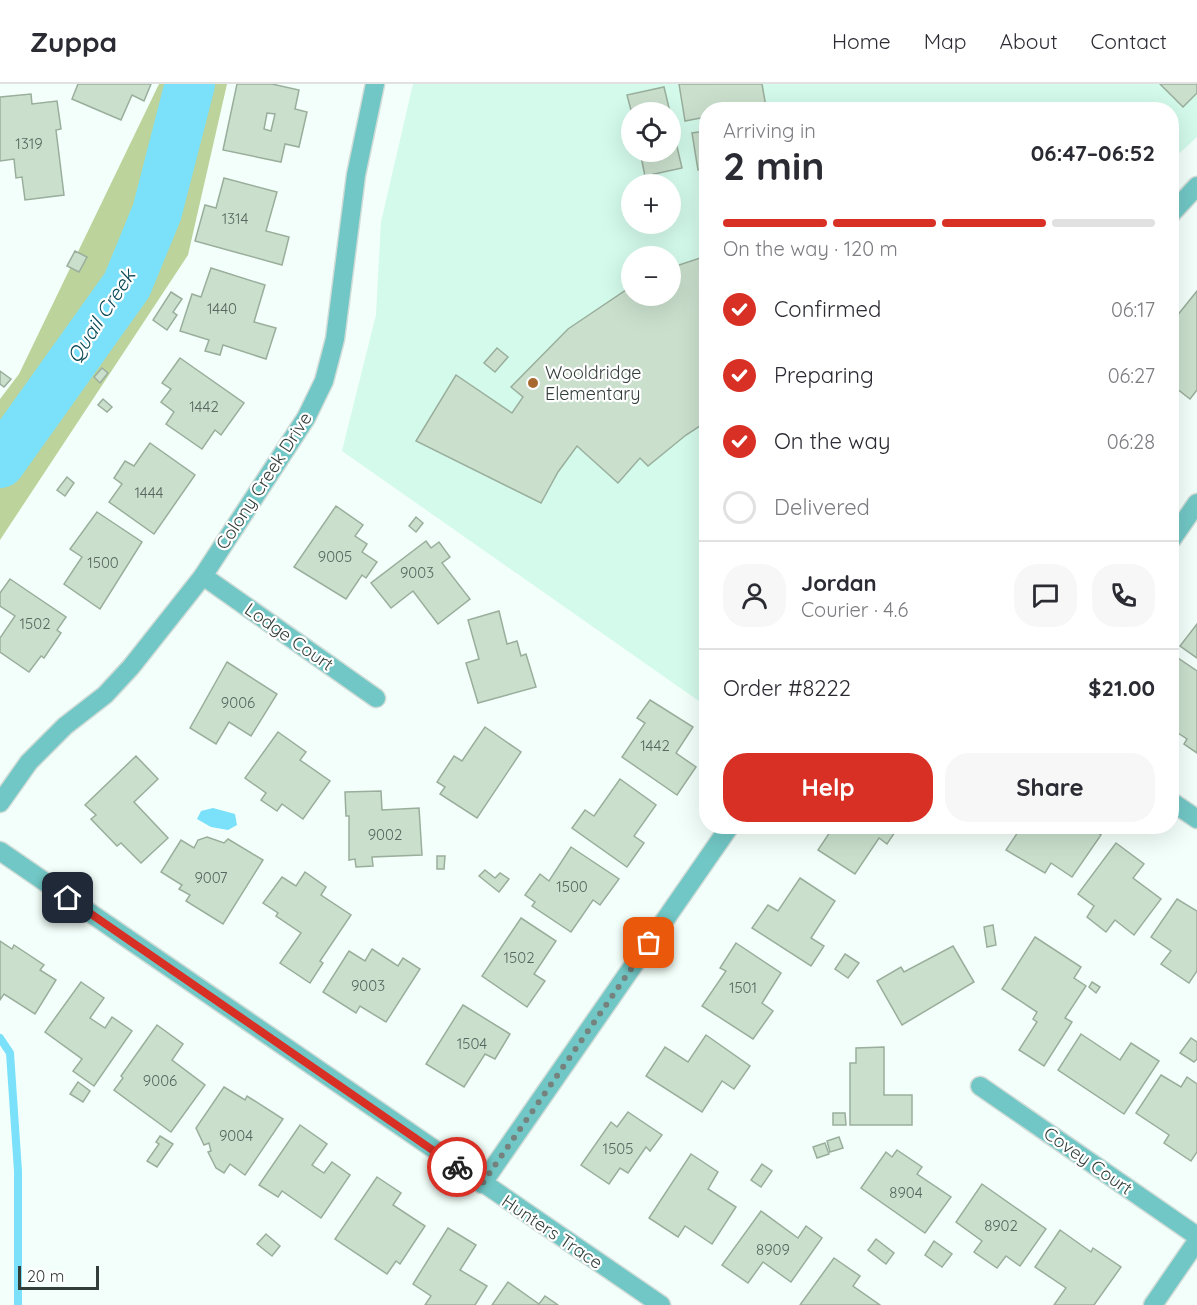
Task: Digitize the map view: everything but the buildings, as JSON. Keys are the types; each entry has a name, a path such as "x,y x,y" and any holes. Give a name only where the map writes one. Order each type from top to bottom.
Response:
{"street":[{"name":"Colony Creek Drive","path":"0,803 29,762 65,726 105,695 131,667 203,576 306,418 324,381 335,339 356,175 375,84"},
{"path":"1179,205 1197,186"},
{"path":"1179,529 1197,503"},
{"name":"Lodge Court","path":"203,576 376,698"},
{"path":"1179,807 1197,819"},
{"path":"482,1184 724,834"},
{"name":"Hunters Trace","path":"0,851 661,1305"},
{"name":"Covey Court","path":"980,1086 1197,1236"},
{"path":"1153,1305 1197,1241"}],"shaded area":[{"name":"Wooldridge Elementary","path":"413,84 1197,84 1197,137 1179,154 1179,102 699,102 699,701 342,451 376,315 381,222"}],"green space":[{"path":"159,84 227,84 188,255 0,540 0,399 19,374"}],"water":[{"path":"213,808 235,814 237,825 228,830 211,827 197,819 201,811"}],"waterway":[{"name":"Quail Creek","path":"0,463 127,285 157,212 190,84"},
{"path":"0,1038 10,1053 18,1171 18,1305"}],"way so far":[{"path":"457,1167 482,1184 649,943"}],"place":[{"name":"Wooldridge Elementary","path":"533,383"}],"route":[{"path":"68,898 457,1167"}]}
